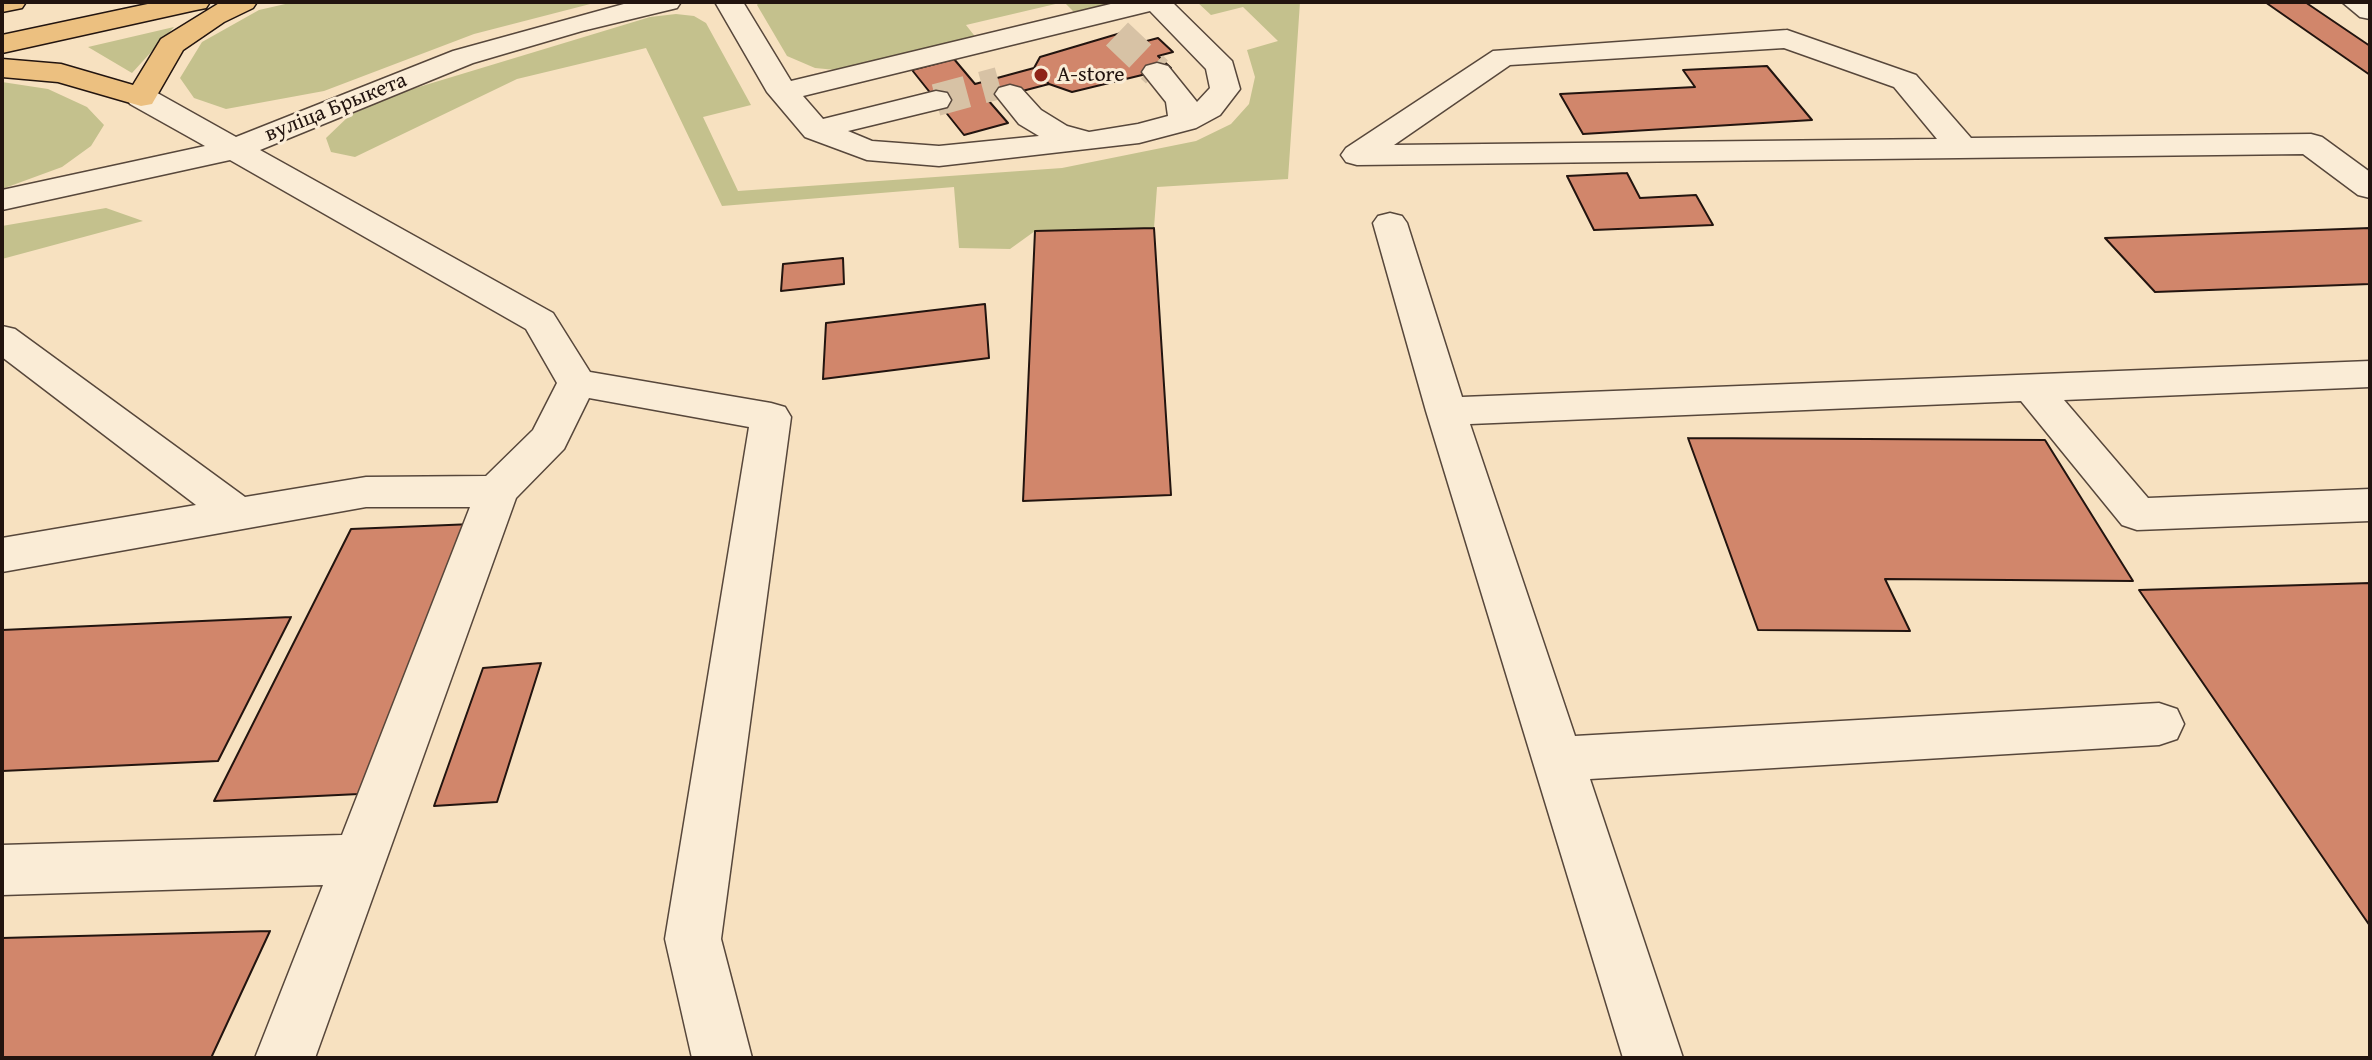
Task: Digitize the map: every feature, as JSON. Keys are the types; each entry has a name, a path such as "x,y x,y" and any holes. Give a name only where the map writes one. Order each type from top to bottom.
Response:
{"highway":[{"path":"2,4 12,2"},
{"path":"2,44 196,2"},
{"path":"2,68 61,73 141,97 171,45 214,16 243,2"}],"street":[{"name":"вуліца Брыкета","path":"2,200 233,150 463,57 574,24 667,2"},
{"path":"729,2 782,92 816,130 867,150 939,156 1090,141 1185,121 1209,108 1225,89 1221,67 1154,2"},
{"path":"782,92 1154,2"},
{"path":"1117,34 1113,26 1116,20 1154,2"},
{"path":"2356,2 2370,11"},
{"path":"1009,37 990,61 989,70 1030,117 1056,133 1090,141"},
{"path":"1962,148 1905,81 1787,39 1503,57 1357,155 2311,144 2370,188"},
{"path":"1157,72 1181,101 1185,121"},
{"path":"141,97 540,321 577,383 771,417 693,939 722,1058"},
{"path":"816,130 936,100"},
{"path":"1390,223 1446,411 1653,1058"},
{"path":"2,338 236,513"},
{"path":"1446,411 2370,374"},
{"path":"285,1058 497,491 549,439 577,383"},
{"path":"2031,387 2137,514 2370,505"},
{"path":"2,555 366,492 497,491"},
{"path":"1557,759 2159,724"},
{"path":"2,870 360,859"}],"shaded area":[{"path":"294,2 598,2 474,34 324,91 226,109 194,98 180,78 202,42 259,10"},
{"path":"759,2 1064,2 966,25 977,39 836,70 815,68 787,56 757,5"},
{"path":"1064,2 1117,2 1110,7 1077,15"},
{"path":"1197,2 1300,2 1288,179 1157,187 1154,228 1035,231 1010,249 959,248 954,187 722,206 646,48 517,79 355,157 331,152 326,138 350,115 399,93 650,17 676,14 694,16 706,23 751,105 703,117 738,191 1062,168 1196,141 1231,124 1249,104 1255,77 1247,50 1278,41 1243,7 1211,15"},
{"path":"174,27 132,73 88,47"},
{"path":"2,82 48,89 87,107 104,125 91,146 62,167 2,189"},
{"path":"106,208 143,221 2,259 2,226"}],"building":[{"path":"2265,2 2305,2 2370,46 2370,75"},
{"path":"1131,30 1143,42 1158,38 1173,52 1158,56 1171,68 1072,92 1049,84 1034,68 1040,57"},
{"path":"954,59 975,84 1034,68 1049,84 988,100 1008,123 964,135 912,70"},
{"path":"1767,66 1812,120 1583,134 1560,94 1695,87 1683,70"},
{"path":"1627,173 1640,198 1696,195 1713,225 1594,230 1567,176"},
{"path":"1154,228 1171,495 1023,501 1035,231"},
{"path":"2370,228 2370,284 2155,292 2105,238"},
{"path":"843,258 844,284 781,291 783,264"},
{"path":"985,304 989,358 823,379 826,323"},
{"path":"1688,438 2045,440 2133,581 1885,579 1910,631 1758,630"},
{"path":"473,524 359,794 214,801 351,529"},
{"path":"2370,583 2370,926 2139,590"},
{"path":"291,617 218,761 2,771 2,630"},
{"path":"541,663 497,802 434,806 483,668"},
{"path":"270,931 211,1058 2,1058 2,938"}],"tunnel":[{"path":"1117,34 1157,72"},
{"path":"936,100 999,83"}],"place":[{"name":"А-store","path":"1041,75"}]}
